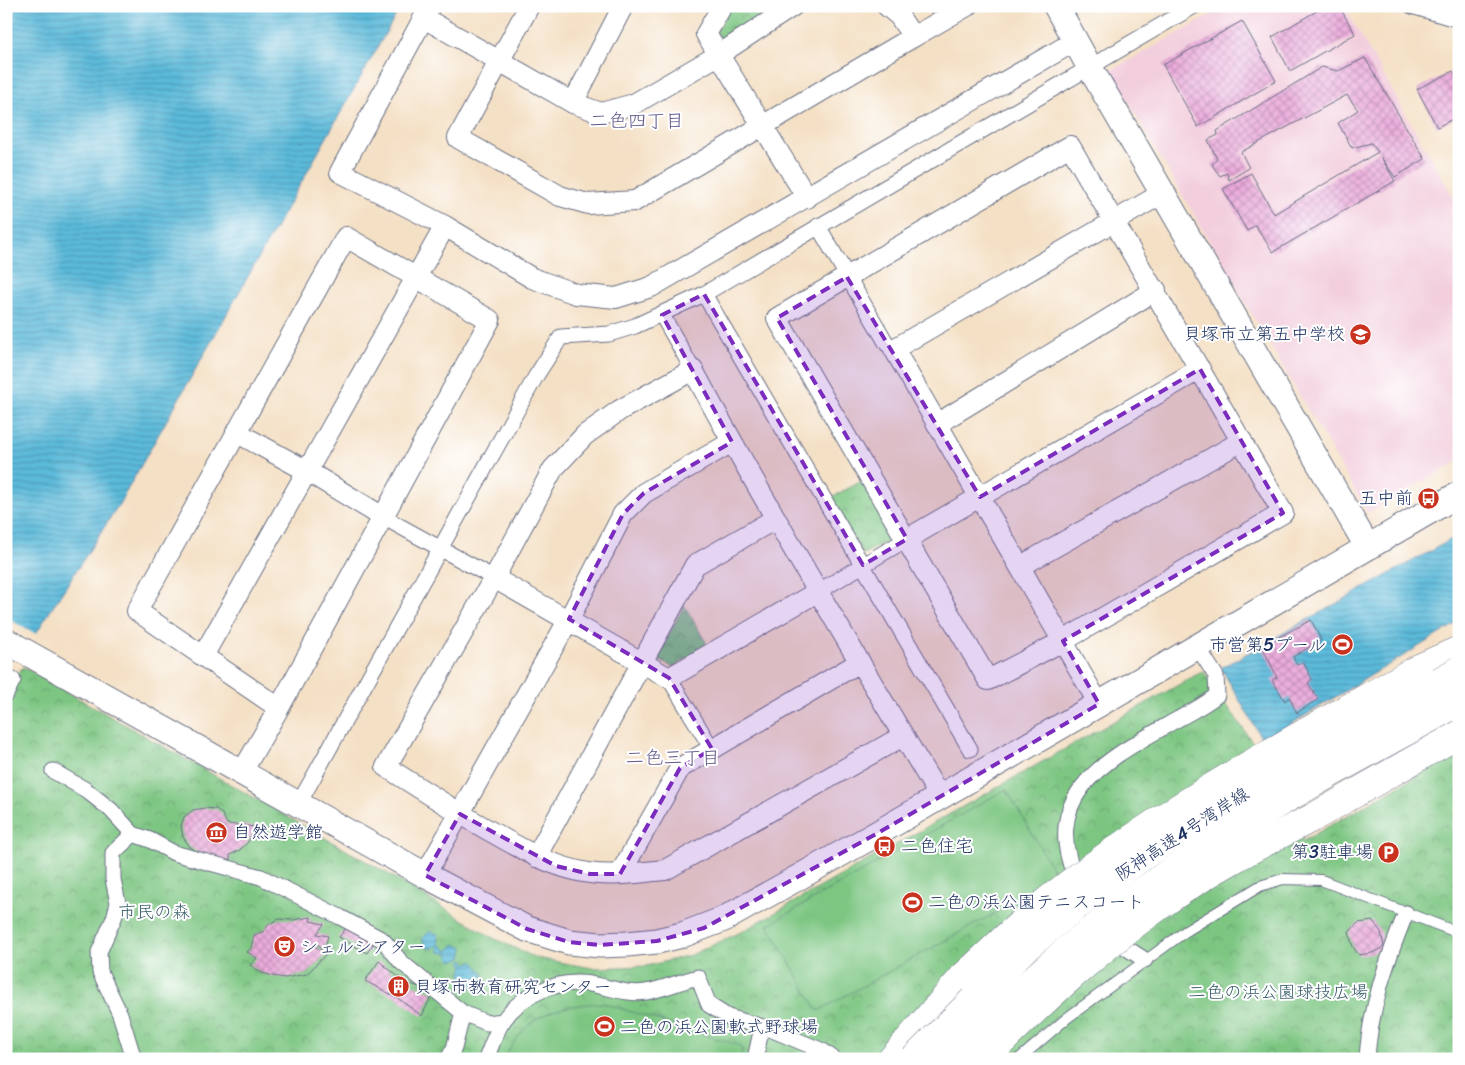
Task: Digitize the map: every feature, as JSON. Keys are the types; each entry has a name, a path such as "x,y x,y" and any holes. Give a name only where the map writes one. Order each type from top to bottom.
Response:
{"highway":[{"path":"892,1059 964,976 1056,894 1103,858 1196,796 1419,668 1459,650"},
{"name":"阪神高速4号湾岸線","path":"914,1059 1022,951 1078,905 1142,857 1203,816 1459,670"},
{"name":"阪神高速4号湾岸線","path":"952,1059 984,1024 1038,973 1159,879 1260,815 1459,702"},
{"path":"984,1059 1072,976 1159,906 1211,872 1312,818 1459,734"}],"street":[{"path":"529,6 458,138 560,196 588,204 635,201 967,6"},
{"path":"573,103 623,6"},
{"path":"722,6 706,34 807,198"},
{"path":"793,6 720,54 634,104 601,113 573,103 499,60 427,12 340,172 445,226 532,278 576,294 616,298 651,287 1075,41"},
{"path":"887,6 899,16 913,37"},
{"path":"1056,6 1367,546"},
{"path":"298,805 536,376 561,338 609,334 662,315 704,294 1194,6"},
{"path":"1412,6 1459,20"},
{"path":"1070,146 1114,220 1283,513 1063,640 988,680 776,318 1070,146"},
{"path":"894,349 1162,193"},
{"path":"203,656 445,226"},
{"path":"818,226 887,344 894,349 1099,704"},
{"path":"242,772 279,708 490,320 346,237 138,611 279,708"},
{"path":"936,424 1156,290"},
{"path":"704,294 970,749"},
{"path":"662,315 775,519 940,797"},
{"path":"669,678 1200,369"},
{"path":"694,370 620,410 585,435 553,469 494,578 386,766 460,814 536,857 556,866 590,874 620,874 665,870 903,736"},
{"path":"236,432 308,471 383,517 570,620 669,678 712,749"},
{"path":"1020,566 1242,441"},
{"path":"425,875 570,620 623,514 644,493 732,442"},
{"path":"6,640 298,805 526,929 548,936 600,945 657,941 704,928 724,919 940,797 1459,494"},
{"path":"536,857 695,566 775,519"},
{"path":"1145,960 1125,947 1102,920 1078,883 1066,853 1066,815 1083,784 1113,758 1217,695 1216,676 1197,646"},
{"path":"620,874 680,768 860,662"},
{"path":"53,771 86,790 111,810 133,834 150,840 174,854 261,877 383,940 401,962 463,1013 487,1023 503,1021"},
{"path":"133,834 113,853 113,879 118,903 114,918 98,952 100,972 120,1014 132,1056 136,1059"},
{"path":"1367,1059 1372,1014 1388,959 1406,913"},
{"path":"486,1059 503,1021 521,1001 545,989 588,984 625,992 646,992 698,976 709,1005 728,1018 762,1027 823,1051 834,1059"},
{"path":"448,1059 454,1048 463,1013"},
{"path":"755,1059 762,1027"}],"lane":[{"path":"1019,1059 1068,1018 1145,960 1226,906 1260,886 1283,879 1321,880 1459,933"}],"highlighted area":[{"path":"847,277 980,497 1200,369 1283,513 1063,641 1099,704 878,833 704,928 657,941 600,945 569,942 527,929 425,875 460,814 556,866 590,874 620,874 680,768 712,749 669,678 569,619 623,514 644,493 732,442 662,315 704,294 863,565 907,539 777,318"}],"shaded area":[{"name":"貝塚市立第五中学校","path":"1227,6 1344,6 1459,207 1459,461 1368,513 1110,71"}],"green space":[{"path":"732,6 777,6 723,42 716,32"},
{"path":"862,481 896,537 863,554 830,498"},
{"path":"684,605 708,646 673,667 657,659"},
{"path":"23,667 385,872 493,938 536,958 592,968 647,966 691,955 741,932 1203,671 1253,743 1303,841 1411,779 1459,746 1459,1040 1453,1059 6,1059 6,688"},
{"name":"二色の浜公園テニスコート","path":"1006,789 1058,878 818,1011 768,925"},
{"name":"二色の浜公園軟式野球場","path":"603,1003 741,1046 742,1059 504,1059 523,1031 544,1015 570,1007"}],"water":[{"path":"6,6 401,6 121,501 6,680"},
{"name":"市営第5プール","path":"1459,535 1459,622 1263,741 1221,668"},
{"path":"430,931 438,934 439,944 445,950 449,951 454,944 464,948 462,957 453,961 448,953 439,952 438,945 428,949 422,939"},
{"path":"464,959 466,964 473,961 483,973 483,982 478,987 468,987 462,982 461,972 464,966 461,961"}],"pier":[{"path":"6,618 38,635 14,672 6,667"}],"building":[{"path":"1325,6 1339,6 1355,34 1290,71 1272,37"},
{"path":"1242,21 1276,81 1198,127 1163,65"},
{"path":"1365,58 1425,159 1395,177 1381,157 1395,181 1273,252 1255,225 1247,231 1223,189 1251,173 1274,214 1378,152 1371,143 1352,148 1338,123 1358,110 1347,95 1241,152 1249,168 1229,180 1227,173 1220,176 1212,165 1217,159 1208,140 1218,135 1217,131 1322,67 1338,71"},
{"path":"1453,71 1459,80 1459,116 1437,127 1417,89"},
{"path":"1311,620 1321,640 1293,657 1297,665 1303,662 1312,679 1308,683 1318,699 1297,713 1289,697 1285,701 1272,680 1277,677 1262,646"},
{"name":"自然遊学館","path":"216,809 222,814 227,824 256,827 248,842 240,850 230,855 230,860 218,862 203,856 190,847 183,837 181,826 184,817 193,810"},
{"name":"シェルシアター","path":"311,917 310,921 324,924 317,934 328,936 324,949 317,944 314,946 327,953 307,974 285,978 262,973 250,965 257,958 247,952 251,948 254,935 264,931 269,924 279,919 293,920"},
{"path":"1373,921 1381,932 1384,947 1372,953 1359,955 1353,947 1349,932 1358,923"},
{"path":"346,928 373,944 367,953 339,937"},
{"name":"貝塚市教育研究センター","path":"379,961 405,982 433,992 422,1016 396,997 365,981"}],"place":[{"name":"貝塚市立第五中学校","path":"1361,334"},
{"name":"五中前","path":"1429,498"},
{"name":"市営第5プール","path":"1342,645"},
{"name":"自然遊学館","path":"217,832"},
{"name":"二色住宅","path":"885,846"},
{"name":"第3駐車場","path":"1389,852"},
{"name":"二色の浜公園テニスコート","path":"912,902"},
{"name":"シェルシアター","path":"284,947"},
{"name":"貝塚市教育研究センター","path":"398,987"},
{"name":"二色の浜公園軟式野球場","path":"604,1027"}],"district":[{"name":"二色四丁目","path":"637,120"},
{"name":"二色三丁目","path":"673,757"}],"park label":[{"name":"市民の森","path":"154,912"},
{"name":"二色の浜公園球技広場","path":"1278,992"}]}
